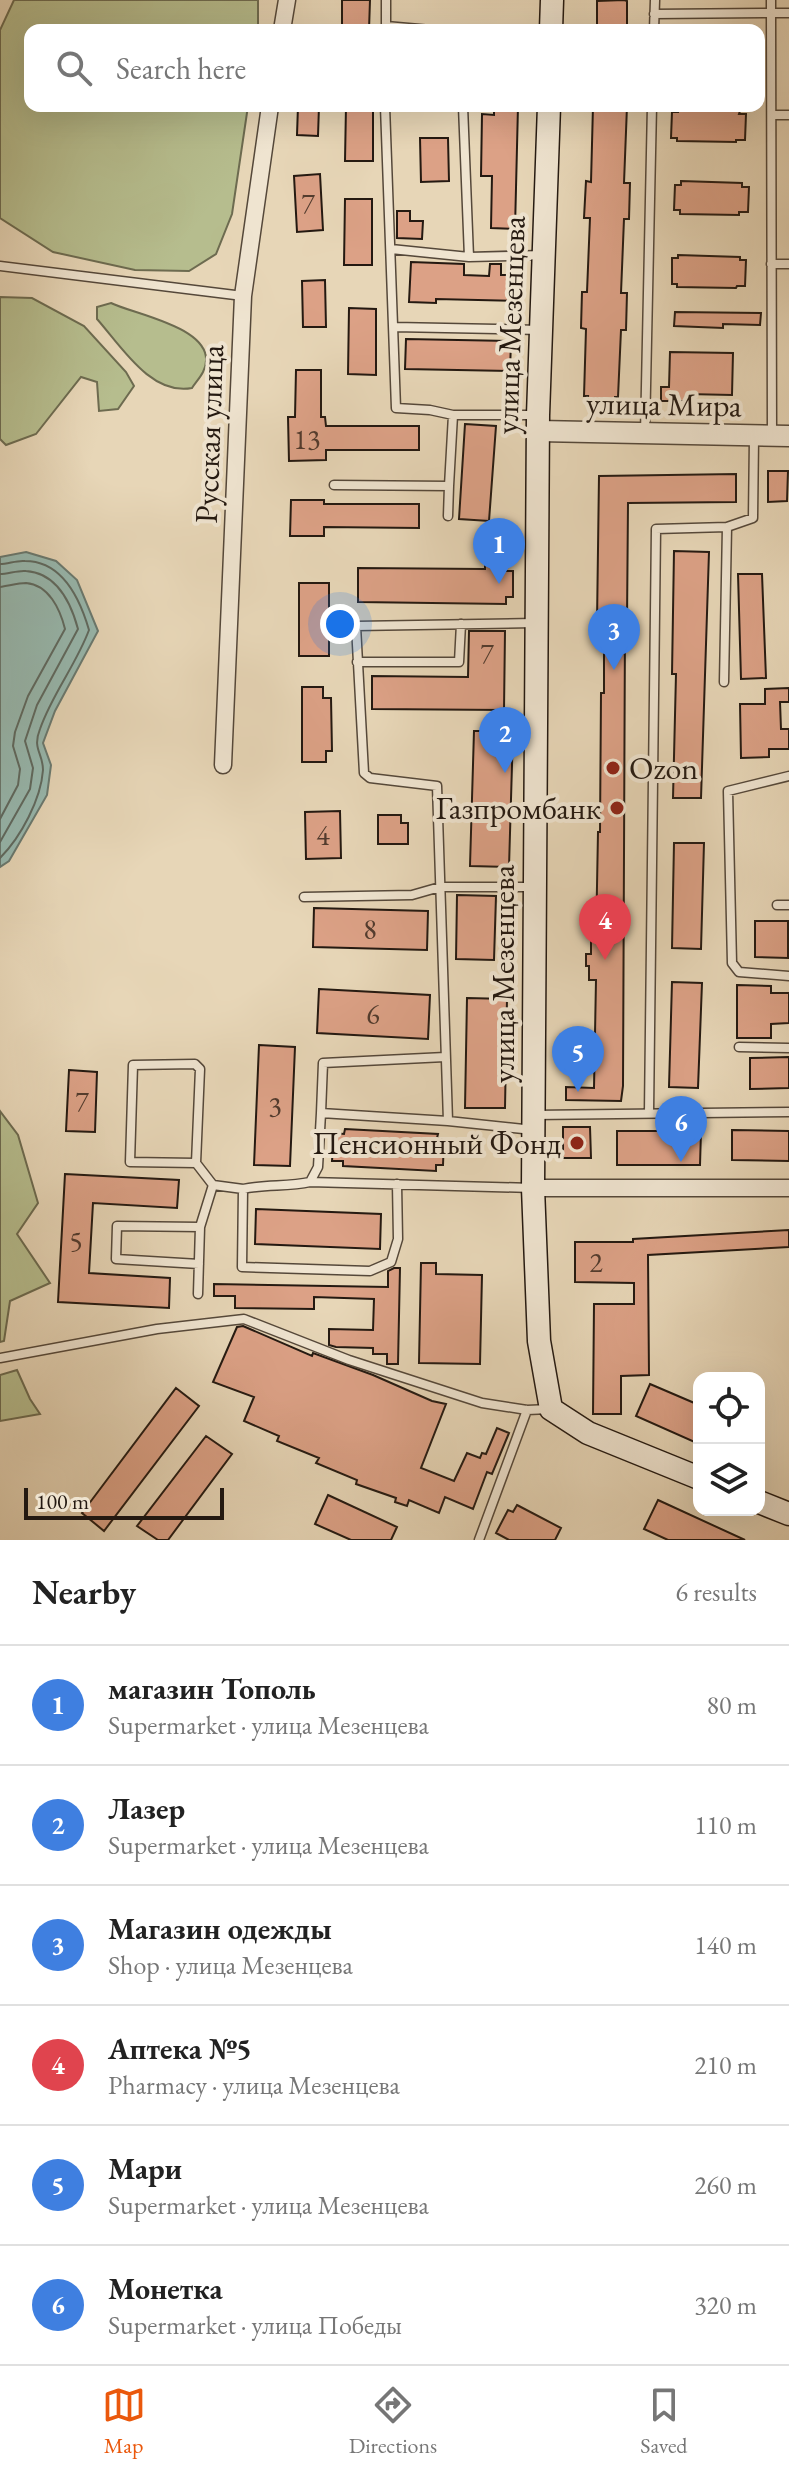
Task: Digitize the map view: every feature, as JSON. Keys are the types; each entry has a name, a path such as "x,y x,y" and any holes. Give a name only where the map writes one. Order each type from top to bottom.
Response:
{"main road":[{"path":"551,24 552,0"},
{"name":"улица Мезенцева","path":"549,112 538,423 533,1188 539,1341 551,1409"},
{"path":"551,1409 588,1433 693,1476"},
{"path":"765,1504 789,1514"}],"street":[{"path":"283,24 287,0"},
{"name":"Русская улица","path":"223,765 243,296 269,112"},
{"name":"улица Мира","path":"538,423 645,433 772,436"},
{"path":"533,1188 789,1188"}],"lane":[{"path":"386,0 386,24"},
{"path":"654,24 655,0"},
{"path":"649,1113 656,529 727,527 753,518 772,436 771,0"},
{"path":"654,14 789,13"},
{"path":"385,112 396,408 538,423"},
{"path":"463,112 469,257"},
{"path":"645,433 652,112"},
{"path":"772,115 789,115"},
{"path":"391,249 469,257 544,254"},
{"path":"771,264 789,264"},
{"path":"0,266 243,296"},
{"path":"394,327 542,330"},
{"path":"448,516 453,415"},
{"path":"334,485 449,486"},
{"path":"724,682 727,527"},
{"path":"448,1121 437,786 370,778 364,773 356,626 537,623"},
{"path":"357,662 459,662 461,624"},
{"path":"789,776 728,791 732,963 739,972 789,976"},
{"path":"304,897 412,895 440,887 536,887"},
{"path":"777,905 789,905"},
{"path":"739,1047 789,1048"},
{"path":"310,1182 318,1167 323,1063 445,1057"},
{"path":"196,1163 130,1162 133,1065 195,1064 200,1069 196,1163 213,1185 243,1189 288,1187 310,1182 533,1188"},
{"path":"321,1113 534,1123 649,1113 789,1112"},
{"path":"243,1189 242,1267 370,1271 391,1262 398,1239 397,1184"},
{"path":"198,1294 200,1227 213,1185"},
{"path":"199,1264 116,1259 117,1226 200,1227"},
{"path":"0,1358 157,1329 244,1319 349,1360 482,1403 527,1410 551,1409"},
{"path":"479,1540 527,1410"}],"green space":[{"path":"14,0 258,0 258,24 24,24 24,112 247,112 232,214 216,254 189,271 135,270 53,252 0,218 0,30"},
{"path":"0,297 32,298 84,326 126,372 134,386 118,409 99,411 97,382 81,377 36,434 6,445 0,439"},
{"path":"111,303 174,326 201,345 206,357 203,372 192,388 163,384 138,367 97,319 97,307"},
{"path":"0,1111 18,1135 38,1203 17,1234 50,1283 10,1301 4,1341 0,1342"},
{"path":"17,1370 40,1414 0,1421 0,1375"}],"water":[{"path":"26,552 56,561 77,580 98,631 55,711 43,743 51,765 47,795 9,861 0,867 0,557"}],"building":[{"path":"342,0 370,0 369,24 342,24"},
{"path":"597,1 627,1 627,24 597,24"},
{"path":"298,112 319,112 318,136 297,135"},
{"path":"346,112 373,112 373,161 345,161"},
{"path":"494,112 518,112 515,229 491,228 492,176 481,176 482,114 494,115"},
{"path":"593,112 627,112 624,183 630,183 629,219 624,219 621,293 627,293 626,330 621,330 618,397 615,397 615,403 587,402 588,396 584,396 586,329 581,328 582,292 587,292 590,218 584,218 586,181 591,182"},
{"path":"672,112 746,114 745,140 677,141 677,138 671,138"},
{"path":"420,138 448,138 449,181 421,182"},
{"path":"320,174 323,230 297,232 294,176"},
{"path":"681,181 742,183 742,187 749,187 748,212 739,212 739,215 680,214 680,210 674,210 675,185 681,185"},
{"path":"345,199 372,199 372,265 344,265"},
{"path":"397,211 410,211 410,221 423,221 422,239 397,238"},
{"path":"678,255 740,257 740,260 746,260 745,286 677,287 677,284 672,284 672,258 678,258"},
{"path":"411,262 464,264 464,275 489,276 490,264 501,264 501,275 518,275 517,301 436,299 436,303 409,302"},
{"path":"325,280 326,327 303,327 302,281"},
{"path":"349,308 376,309 376,375 348,374"},
{"path":"675,312 761,313 760,325 723,324 723,328 674,326"},
{"path":"406,339 511,341 510,371 405,369"},
{"path":"670,352 733,353 732,395 687,394 687,401 661,401 661,387 669,387"},
{"path":"296,370 321,370 321,417 325,417 326,426 419,426 419,450 326,450 326,460 289,461 288,417 295,417"},
{"path":"465,424 496,426 489,521 459,519"},
{"path":"768,471 788,471 787,501 768,502"},
{"path":"736,474 736,502 628,503 623,1086 621,1101 566,1100 566,1087 594,1088 596,980 589,980 586,954 591,954 591,939 596,940 601,693 604,693 604,622 597,622 599,476"},
{"path":"291,500 324,500 324,504 419,504 419,528 324,527 324,536 290,536"},
{"path":"674,551 709,552 701,798 673,798 676,674 672,674"},
{"path":"485,565 504,565 504,571 513,571 513,597 506,597 506,604 358,602 358,568 485,569"},
{"path":"738,574 762,574 766,678 741,679"},
{"path":"299,583 329,583 329,656 299,656"},
{"path":"469,631 505,631 504,710 372,709 372,676 468,677"},
{"path":"302,687 323,687 323,698 331,698 332,751 326,751 326,762 302,762"},
{"path":"789,688 789,702 780,702 781,729 789,729 789,749 769,749 769,757 741,758 740,704 765,704 765,689"},
{"path":"474,731 513,731 509,867 470,866"},
{"path":"340,811 341,858 306,859 305,812"},
{"path":"378,815 401,815 401,823 408,823 408,844 378,844"},
{"path":"674,843 704,843 701,949 672,948"},
{"path":"457,895 496,896 494,960 456,959"},
{"path":"314,908 428,911 427,950 313,947"},
{"path":"755,921 788,921 788,958 755,957"},
{"path":"672,982 702,983 698,1088 669,1087"},
{"path":"737,985 771,986 771,993 789,993 789,1023 771,1024 771,1038 737,1038"},
{"path":"319,989 430,995 428,1039 317,1033"},
{"path":"467,998 507,999 505,1108 465,1108"},
{"path":"259,1045 295,1047 290,1166 254,1165"},
{"path":"789,1057 789,1088 750,1089 750,1058"},
{"path":"69,1070 97,1072 95,1132 66,1131"},
{"name":"Пенсионный Фонд","path":"563,1127 590,1127 591,1158 563,1158"},
{"path":"345,1129 438,1134 437,1138 444,1139 443,1165 436,1165 436,1171 343,1166 343,1161 332,1161 334,1133 344,1134"},
{"path":"732,1130 789,1131 789,1161 732,1160"},
{"path":"617,1131 701,1131 700,1165 617,1165"},
{"path":"65,1174 179,1180 177,1208 93,1203 89,1273 170,1278 169,1308 58,1302"},
{"path":"256,1209 381,1214 380,1249 255,1244"},
{"path":"789,1230 789,1247 648,1255 649,1375 621,1376 621,1414 593,1414 594,1304 634,1304 634,1283 575,1282 575,1242 633,1242 633,1239"},
{"path":"421,1263 436,1263 436,1274 482,1275 480,1364 419,1363"},
{"path":"400,1268 398,1364 387,1364 387,1354 373,1354 373,1348 329,1345 329,1329 373,1330 374,1299 314,1297 314,1309 235,1308 235,1296 214,1296 214,1284 388,1287 388,1271"},
{"path":"243,1326 312,1356 313,1353 446,1404 421,1468 454,1481 467,1453 480,1458 482,1453 486,1454 497,1428 509,1433 492,1474 487,1472 473,1509 445,1497 439,1513 409,1500 407,1506 395,1502 396,1498 356,1484 357,1480 316,1463 319,1458 277,1441 279,1436 244,1421 254,1397 213,1382 237,1327"},
{"path":"650,1384 693,1402 693,1441 636,1416"},
{"path":"176,1388 199,1406 104,1531 82,1513"},
{"path":"206,1436 232,1454 168,1540 158,1540 137,1526"},
{"path":"328,1495 397,1527 391,1540 351,1540 315,1524"},
{"path":"658,1500 745,1540 668,1540 644,1529"},
{"path":"517,1505 561,1528 555,1540 509,1540 496,1533 508,1510 513,1512"}],"place":[{"name":"магазин Тополь","path":"499,584"},
{"name":"Магазин одежды","path":"614,670"},
{"name":"Ozon","path":"613,768"},
{"name":"Лазер","path":"505,773"},
{"name":"Газпромбанк","path":"617,808"},
{"name":"Аптека №5","path":"605,960"},
{"name":"Мари","path":"578,1092"},
{"name":"Пенсионный Фонд","path":"577,1143"},
{"name":"Монетка","path":"681,1162"}]}
